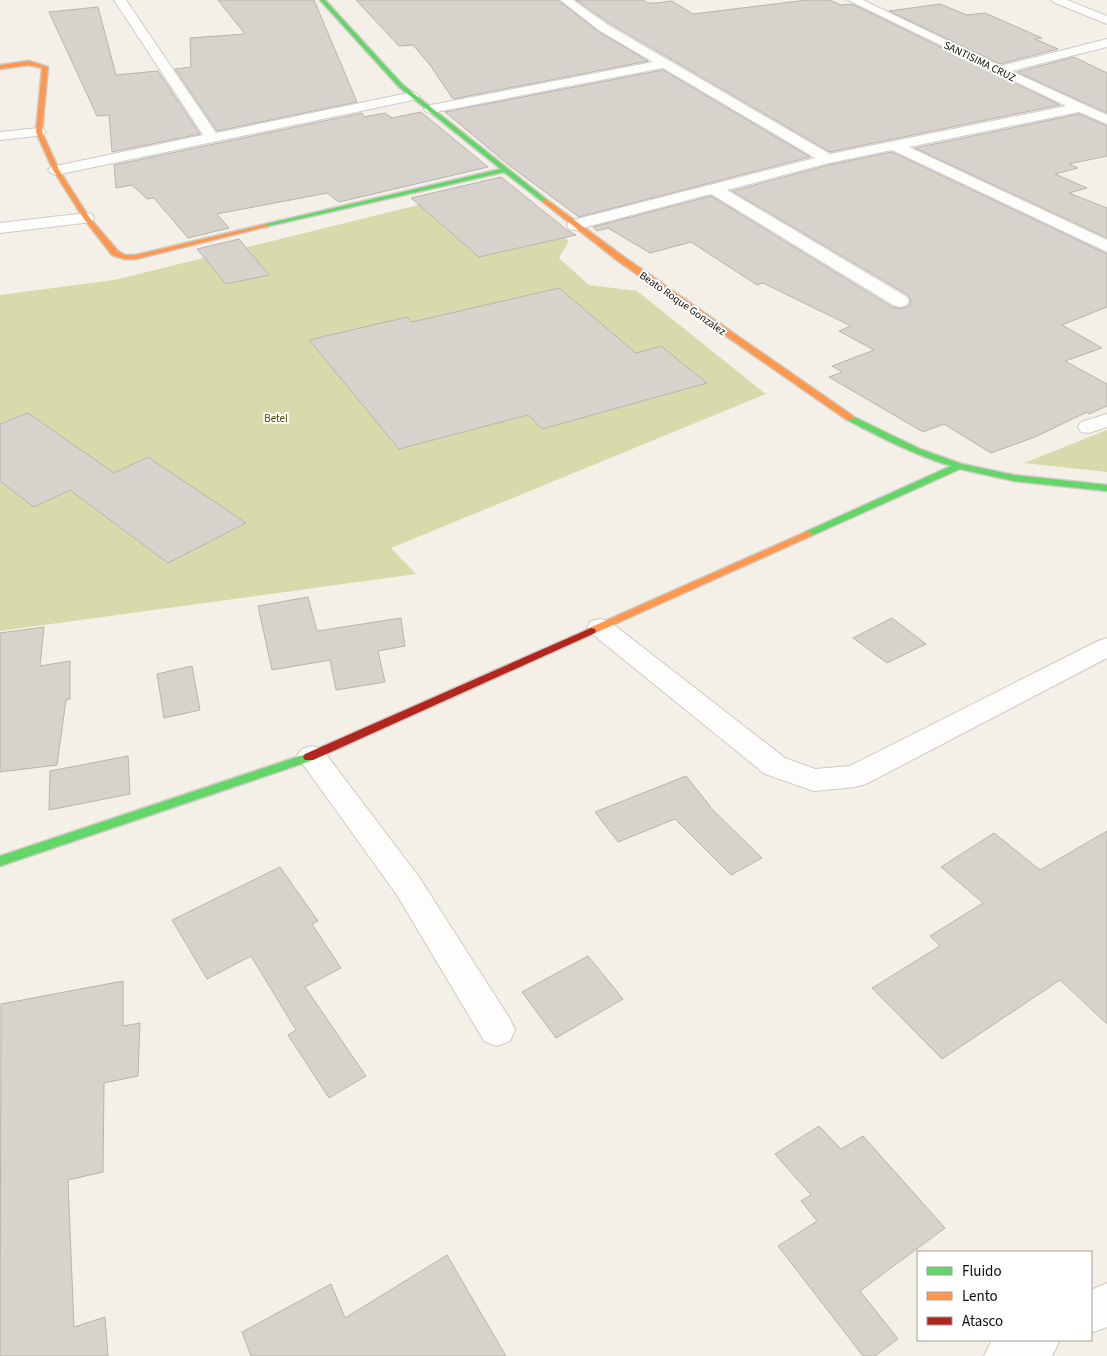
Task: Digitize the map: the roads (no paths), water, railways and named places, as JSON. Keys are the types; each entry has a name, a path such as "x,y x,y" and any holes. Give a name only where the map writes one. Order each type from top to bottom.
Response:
{"street":[{"path":"120,0 212,138"},
{"name":"Beato Roque Gonzalez","path":"322,0 413,96 504,170 621,259 845,416 900,444 959,466 1026,480 1107,488"},
{"path":"566,0 604,28 828,159"},
{"name":"SANTISIMA CRUZ","path":"854,0 1107,120"},
{"path":"1057,0 1107,20"},
{"path":"999,70 1107,43"},
{"path":"0,67 28,64 40,64 45,67 39,132 56,170 86,218 115,252 124,257 136,257 504,170"},
{"path":"431,110 664,64"},
{"path":"56,170 413,96"},
{"path":"575,225 828,159 1079,108"},
{"path":"0,136 39,132"},
{"path":"895,146 1107,247"},
{"path":"713,189 900,301"},
{"path":"0,228 86,218"},
{"path":"0,861 312,756 959,466"},
{"path":"600,627 775,766 814,780 855,776 1107,647"},
{"path":"312,756 408,886 497,1030"},
{"path":"1092,1312 1107,1304"},
{"path":"1006,1356 1036,1341"}],"park label":[{"name":"Betel","path":"276,418"}]}
